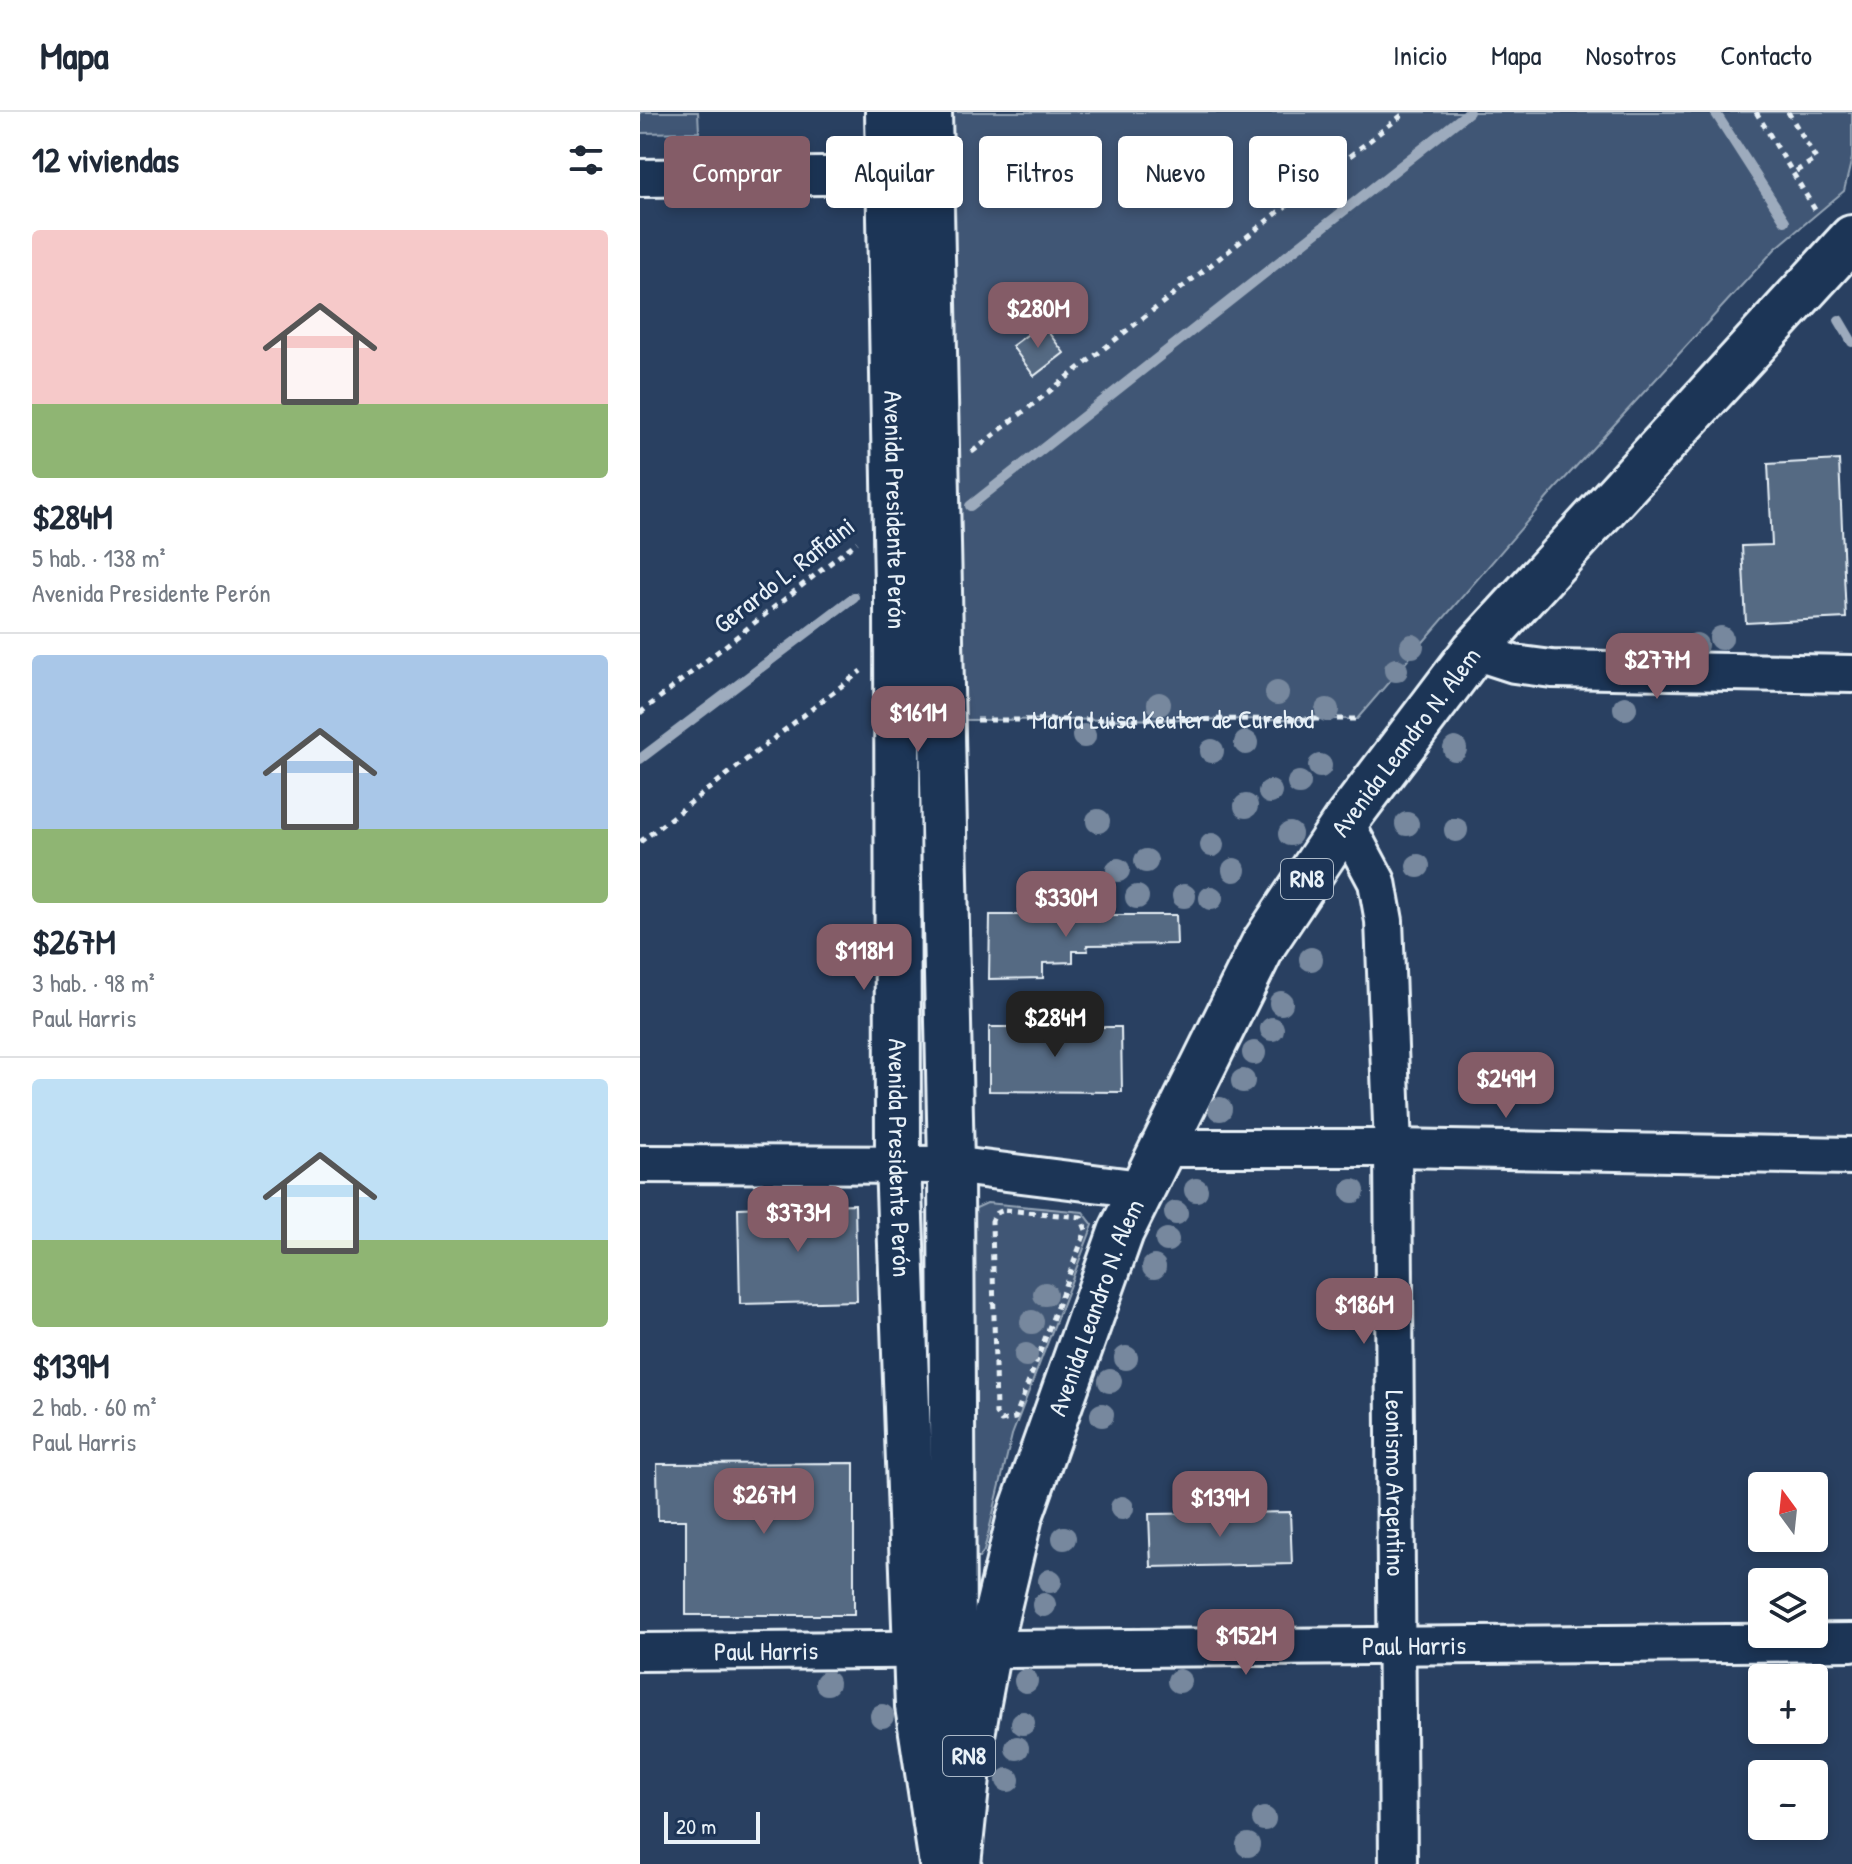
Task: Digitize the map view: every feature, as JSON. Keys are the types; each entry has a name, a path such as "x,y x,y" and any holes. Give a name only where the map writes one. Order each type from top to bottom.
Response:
{"main road":[{"name":"Avenida Presidente Perón","path":"888,112 896,136"},
{"name":"Avenida Presidente Perón","path":"922,136 929,112"},
{"name":"Avenida Presidente Perón","path":"909,208 896,512 898,643 919,720 951,1165 952,1649 921,1736 942,1864"},
{"name":"Avenida Presidente Perón","path":"913,208 935,482 919,720 898,1163 966,1788 958,1864"},
{"name":"Avenida Leandro N. Alem","path":"952,1649 1020,1516 1090,1311 1141,1189 1263,945 1345,822 1474,651 1844,242"}],"street":[{"path":"640,178 826,176"},
{"path":"1474,651 1514,664 1552,669 1852,674"},
{"name":"Leonismo Argentino","path":"1345,822 1377,882 1384,921 1393,1148 1394,1646 1398,1864"},
{"path":"1160,1148 1393,1148 1852,1156"},
{"path":"640,1164 951,1165 1141,1189"},
{"name":"Paul Harris","path":"640,1652 1852,1642"}],"path":[{"path":"935,482 1406,112"},
{"path":"1756,112 1793,173 1844,242"},
{"path":"1788,112 1816,159 1793,173"},
{"name":"Gerardo L. Raffaini","path":"640,713 896,512"},
{"path":"640,842 898,643"},
{"name":"María Luisa Keuter de Curchod","path":"919,720 1357,719"},
{"path":"1005,1210 1081,1217 1086,1230 1015,1418 1001,1421 996,1414 992,1221 996,1213 1005,1210"}],"shaded area":[{"path":"640,112 698,112 699,132 640,133"},
{"path":"946,112 1852,112 1852,158 1844,191 1775,249 1549,496 1357,719 956,720 948,208 963,208 963,136 946,136"},
{"path":"915,777 928,777 930,1132 918,1132"},
{"path":"987,1203 1083,1212 1093,1225 1012,1435 984,1551 979,1558 971,1557 965,1213"},
{"path":"923,1214 935,1214 929,1614"}],"building":[{"path":"1042,324 1064,353 1034,376 1012,346"},
{"path":"1839,460 1846,618 1746,623 1742,546 1772,545 1768,464"},
{"path":"990,915 1176,915 1177,944 1087,945 1088,951 1073,951 1073,962 1043,963 1043,978 989,979"},
{"path":"989,1027 1121,1027 1122,1092 989,1091"},
{"path":"855,1204 857,1301 740,1304 738,1208"},
{"path":"854,1463 854,1615 686,1615 686,1520 658,1520 657,1464"},
{"path":"1290,1512 1292,1564 1151,1567 1149,1514"}],"waterway":[{"path":"970,506 1469,112"},
{"path":"1715,112 1785,221"},
{"path":"1839,320 1852,342"},
{"path":"640,759 854,597"}]}
